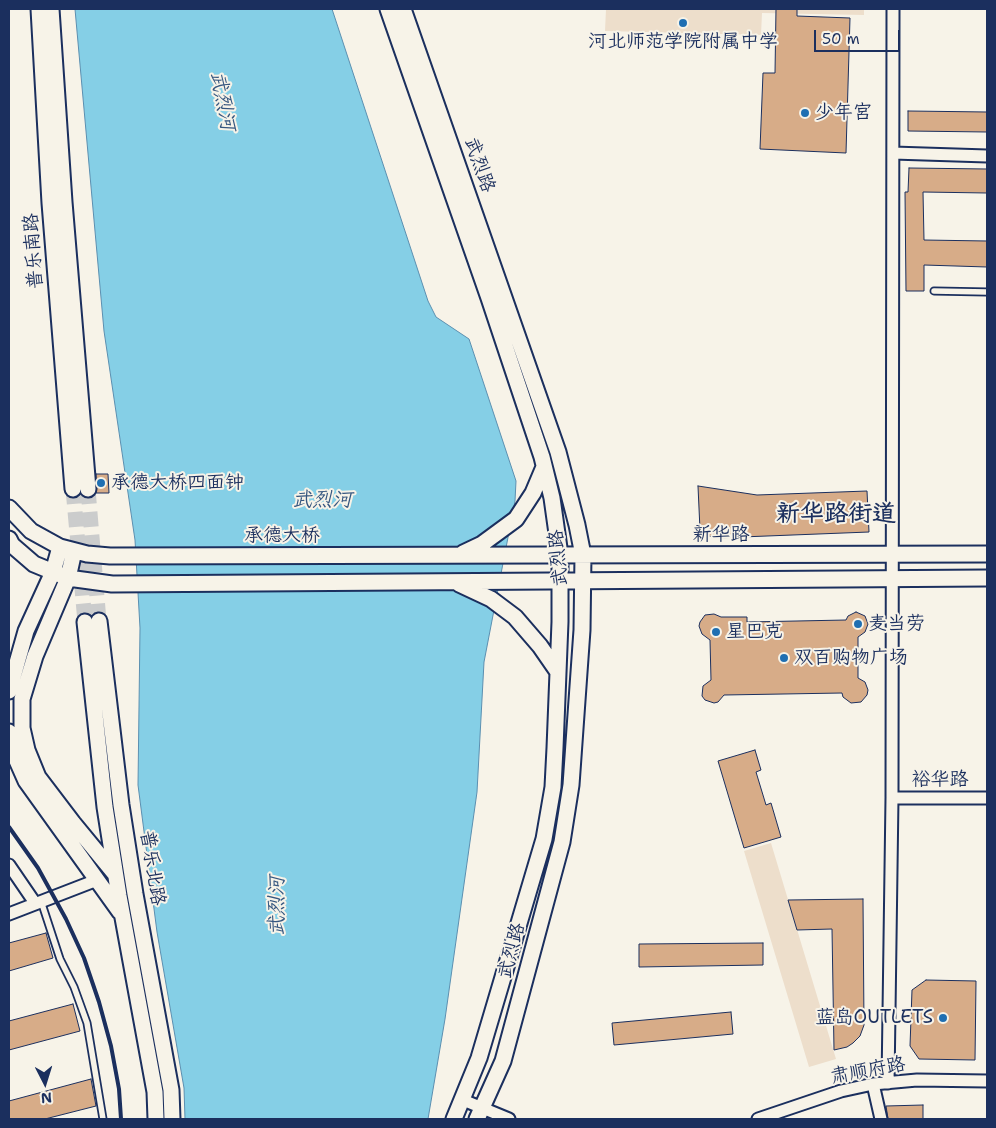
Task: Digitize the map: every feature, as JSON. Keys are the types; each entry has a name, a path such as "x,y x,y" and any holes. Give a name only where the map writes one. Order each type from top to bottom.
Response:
{"main road":[{"name":"普乐南路","path":"39,9 50,203 80,489 51,9"},
{"name":"武烈路","path":"388,9 544,467 552,498 560,556 558,672 553,787 544,839 479,1058 454,1119"},
{"name":"武烈路","path":"403,9 558,452 578,525 583,555 582,630 571,785 562,842 503,1061 480,1114"},
{"path":"454,556 482,544 516,519 533,493 544,467"},
{"name":"承德大桥","path":"9,508 31,531 67,549 87,554 110,556 454,556"},
{"path":"9,539 12,545 34,564 68,578 112,584 987,578"},
{"path":"9,692 26,631 53,572 67,549"},
{"path":"67,549 68,578 35,656 22,700 22,728 27,750 38,777 137,904"},
{"name":"新华路","path":"454,556 987,554"},
{"path":"455,582 491,599 515,617 540,646 558,672"},
{"name":"普乐北路","path":"156,1119 155,1092 105,807 92,622 137,904 171,1090 172,1119"},
{"path":"9,732 14,754 26,781 123,915"}],"street":[{"path":"888,1082 892,798 894,9"},
{"path":"893,154 987,156"},
{"name":"裕华路","path":"892,798 987,798"},
{"path":"9,865 38,902"},
{"path":"9,914 97,880"},
{"name":"肃顺府路","path":"758,1119 841,1090 873,1084 917,1080 987,1081"},
{"path":"873,1084 881,1119"},
{"path":"463,1100 480,1114 509,1119"}],"lane":[{"path":"934,291 987,292"},
{"path":"38,902 87,1023 103,1119"}],"shaded area":[{"name":"河北师范学院附属中学","path":"606,9 864,9 864,15 762,13 761,35 605,31"},
{"path":"771,843 836,1059 809,1067 744,851"}],"water":[{"name":"武烈河","path":"75,9 332,9 428,301 436,317 469,339 516,481 515,501 484,662 477,792 445,1019 428,1119 185,1119 184,1088 157,932 138,785 140,628 135,540 104,331"}],"building":[{"path":"776,9 797,9 797,16 850,18 846,153 760,149 763,73 775,73"},
{"path":"908,111 987,112 987,132 908,131"},
{"path":"909,168 987,169 987,193 923,192 924,240 987,241 987,267 924,265 924,291 906,291 905,192 908,192"},
{"name":"承德大桥四面钟","path":"96,474 108,474 109,493 96,493"},
{"path":"698,486 757,495 867,491 869,532 716,538 706,535 700,530"},
{"name":"双百购物广场","path":"856,612 865,616 868,624 865,632 858,637 858,678 865,682 868,690 867,695 861,702 851,703 843,697 842,693 724,695 718,702 714,703 705,700 702,696 703,686 711,680 710,640 702,634 699,626 705,615 747,617 747,622 846,620 848,616"},
{"path":"755,750 761,770 756,772 766,805 771,803 781,837 744,848 718,761"},
{"path":"863,899 864,1025 860,1036 853,1043 847,1047 834,1050 832,929 797,930 788,900"},
{"path":"46,933 53,958 9,971 9,943"},
{"path":"763,943 763,965 639,967 639,944"},
{"name":"蓝岛OUTLETS","path":"926,980 976,981 975,1060 919,1059 910,1046 912,990"},
{"path":"73,1004 80,1031 9,1050 9,1021"},
{"path":"731,1012 733,1034 614,1045 612,1023"},
{"path":"91,1079 96,1106 45,1119 9,1119 9,1101"},
{"path":"923,1105 923,1119 888,1119 886,1106"}],"tunnel":[{"path":"73,489 85,622"},
{"path":"88,489 99,621"}],"railway":[{"path":"9,827 38,868 66,919 84,958 111,1046 119,1089 121,1119"}],"place":[{"name":"河北师范学院附属中学","path":"683,23"},
{"name":"少年宫","path":"805,113"},
{"name":"承德大桥四面钟","path":"101,483"},
{"name":"麦当劳","path":"858,624"},
{"name":"星巴克","path":"716,632"},
{"name":"双百购物广场","path":"784,658"},
{"name":"蓝岛OUTLETS","path":"943,1018"}],"district":[{"name":"新华路街道","path":"836,515"}]}
